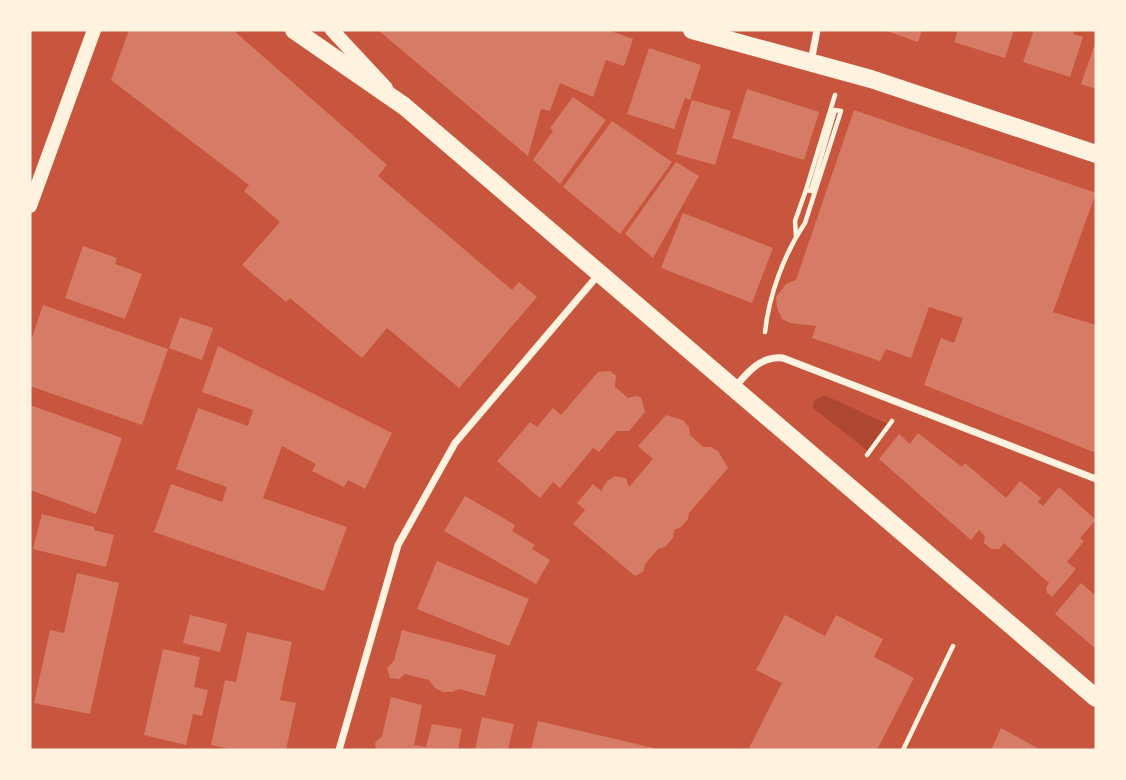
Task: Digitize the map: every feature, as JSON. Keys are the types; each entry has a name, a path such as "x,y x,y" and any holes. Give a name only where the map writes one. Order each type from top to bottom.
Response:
{"main road":[{"path":"30,206 94,30"},
{"path":"294,30 404,106 1096,698"},
{"path":"332,30 404,106"},
{"path":"692,30 871,79 1096,155"}],"street":[{"path":"811,62 817,30"},
{"path":"339,750 398,545 455,443 600,273"},
{"path":"734,388 761,362 770,358 783,358 1096,479"}],"path":[{"path":"796,237 795,221 835,94"},
{"path":"765,332 768,306 796,237 805,223 841,111 835,110 811,191 806,190"},
{"path":"867,455 888,429"},
{"path":"903,750 953,646"}],"shaded area":[{"path":"824,395 890,425 868,451 813,408 814,401"}],"building":[{"path":"129,30 233,30 387,165 378,176 512,290 519,282 537,297 459,388 387,328 362,358 290,298 286,302 242,265 280,222 244,191 249,185 111,80"},
{"path":"378,30 608,30 633,39 624,66 606,60 593,97 560,83 550,111 541,109 528,156"},
{"path":"884,30 922,30 918,42"},
{"path":"958,30 1014,30 1005,58 954,42"},
{"path":"1034,30 1075,30 1073,34 1083,37 1070,77 1023,62"},
{"path":"1096,41 1096,89 1081,84"},
{"path":"649,48 701,65 690,100 685,98 674,129 627,114"},
{"path":"747,89 819,112 804,160 732,138"},
{"path":"573,97 606,120 560,184 533,160 553,131 550,128"},
{"path":"692,100 731,111 715,165 676,154"},
{"path":"854,110 1096,193 1053,312 1096,325 1096,453 924,385 941,338 954,343 963,318 929,307 911,358 886,349 880,361 812,338 816,326 790,323 782,319 776,297 786,284 796,280"},
{"path":"612,121 672,162 620,234 563,187"},
{"path":"676,162 699,176 653,258 625,234"},
{"path":"683,213 773,248 752,303 661,268"},
{"path":"83,246 117,258 115,264 142,274 125,319 65,298"},
{"path":"43,305 168,349 142,425 30,386 30,343"},
{"path":"180,317 213,328 202,360 169,348"},
{"path":"218,346 392,433 365,489 348,480 344,487 312,471 316,464 282,446 263,498 347,527 324,591 154,532 171,484 222,502 227,487 176,469 198,408 248,426 253,410 202,392"},
{"path":"610,371 616,376 615,387 628,398 641,397 645,412 629,431 617,431 599,452 593,448 560,488 553,482 540,498 497,461 530,422 537,427 553,408 561,415 598,372"},
{"path":"30,405 122,438 96,514 30,490"},
{"path":"666,415 683,420 689,427 690,435 703,447 718,451 728,468 689,513 688,519 674,530 673,538 665,547 658,549 645,564 643,572 635,576 573,524 585,510 577,503 593,484 601,491 607,481 615,476 626,478 629,487 653,459 638,446"},
{"path":"918,433 962,467 965,463 1006,498 1020,481 1041,498 1038,502 1043,506 1059,487 1096,520 1080,538 1084,541 1067,562 1076,569 1052,597 1047,593 1046,587 1049,583 1004,543 999,549 991,549 984,543 985,536 979,530 971,540 879,459 899,434 910,444"},
{"path":"465,496 515,525 512,531 535,545 532,549 550,560 536,584 444,531"},
{"path":"42,514 114,535 106,567 33,549"},
{"path":"437,561 529,599 509,646 417,609"},
{"path":"77,573 119,583 90,714 34,703 50,630 64,633"},
{"path":"1081,583 1096,596 1096,649 1055,614"},
{"path":"190,615 227,624 220,652 183,643"},
{"path":"785,615 825,636 836,615 883,639 874,657 914,678 877,750 748,750 782,683 756,670"},
{"path":"402,630 496,655 485,696 459,689 443,692 435,688 429,680 405,674 399,679 390,678 387,668 394,661"},
{"path":"247,632 292,642 280,700 296,703 286,750 233,750 211,745 225,680 236,682"},
{"path":"163,649 200,657 194,687 208,690 202,716 193,714 186,745 144,735"},
{"path":"391,697 422,705 414,745 426,747 432,724 462,729 458,750 376,750 375,743 382,736"},
{"path":"482,717 514,724 508,750 475,750"},
{"path":"538,721 658,749 658,750 531,750"},
{"path":"1001,728 1041,750 991,750"}]}
